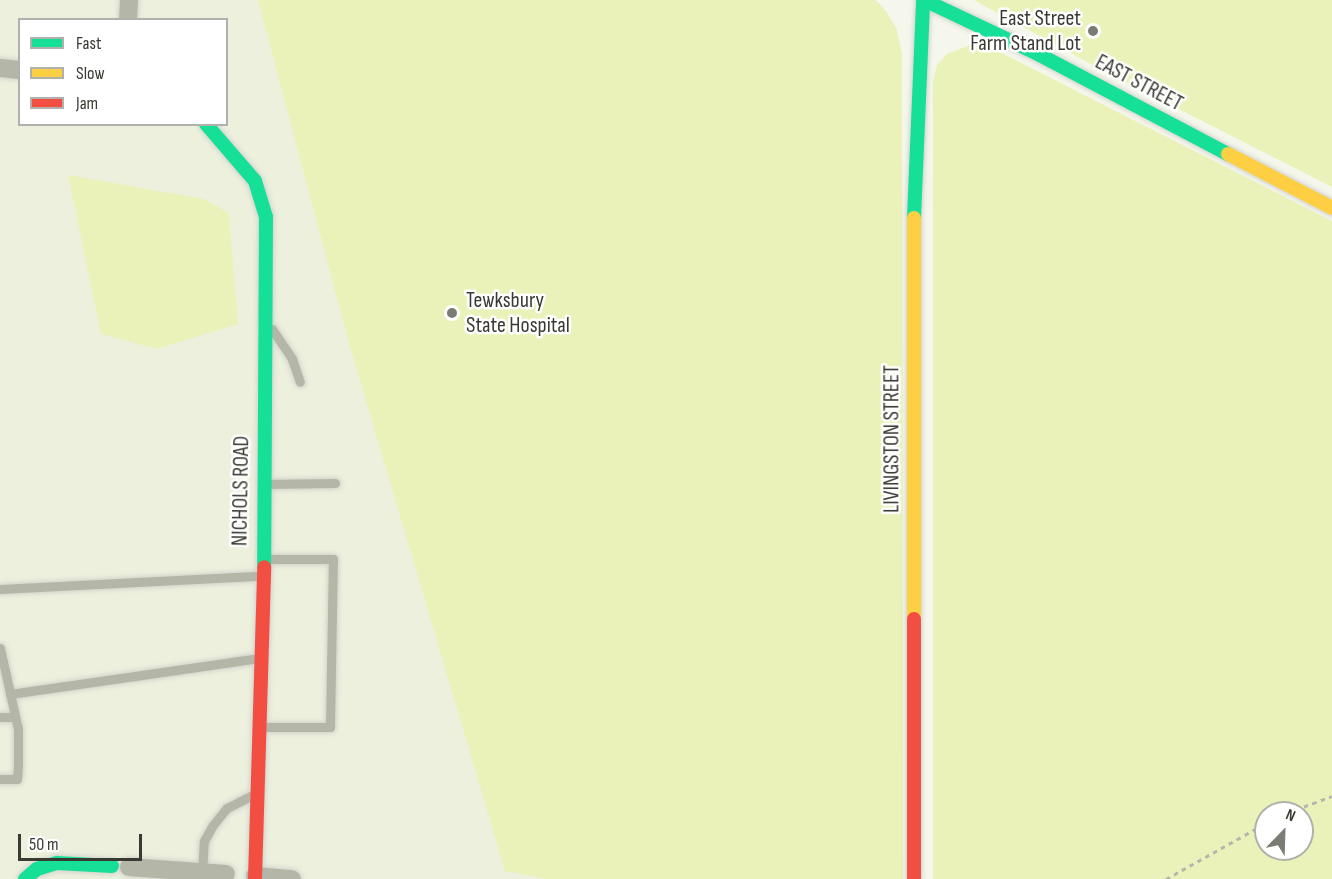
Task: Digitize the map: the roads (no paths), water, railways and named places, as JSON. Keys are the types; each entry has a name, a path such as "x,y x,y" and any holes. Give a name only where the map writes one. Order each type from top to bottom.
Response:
{"street":[{"path":"129,0 129,18"},
{"name":"EAST STREET","path":"923,0 1059,65 1332,208"},
{"name":"LIVINGSTON STREET","path":"914,879 913,243 923,0"},
{"path":"0,68 18,70"},
{"name":"NICHOLS ROAD","path":"208,126 247,169 262,195 266,217 268,322 264,576 255,878"},
{"path":"25,879 37,869 57,863 202,876 226,874"},
{"path":"255,878 292,879"}],"lane":[{"path":"268,322 292,359 300,382"},
{"path":"264,484 335,483"},
{"path":"258,727 330,727 333,559 264,559"},
{"path":"0,589 264,576"},
{"path":"0,648 15,717 17,779 0,779"},
{"path":"10,694 262,658"},
{"path":"0,717 15,717"},
{"path":"202,876 204,841 213,825 226,808 256,793"}],"place":[{"name":"East Street Farm Stand Lot","path":"1093,31"},
{"name":"Tewksbury State Hospital","path":"452,313"}]}
